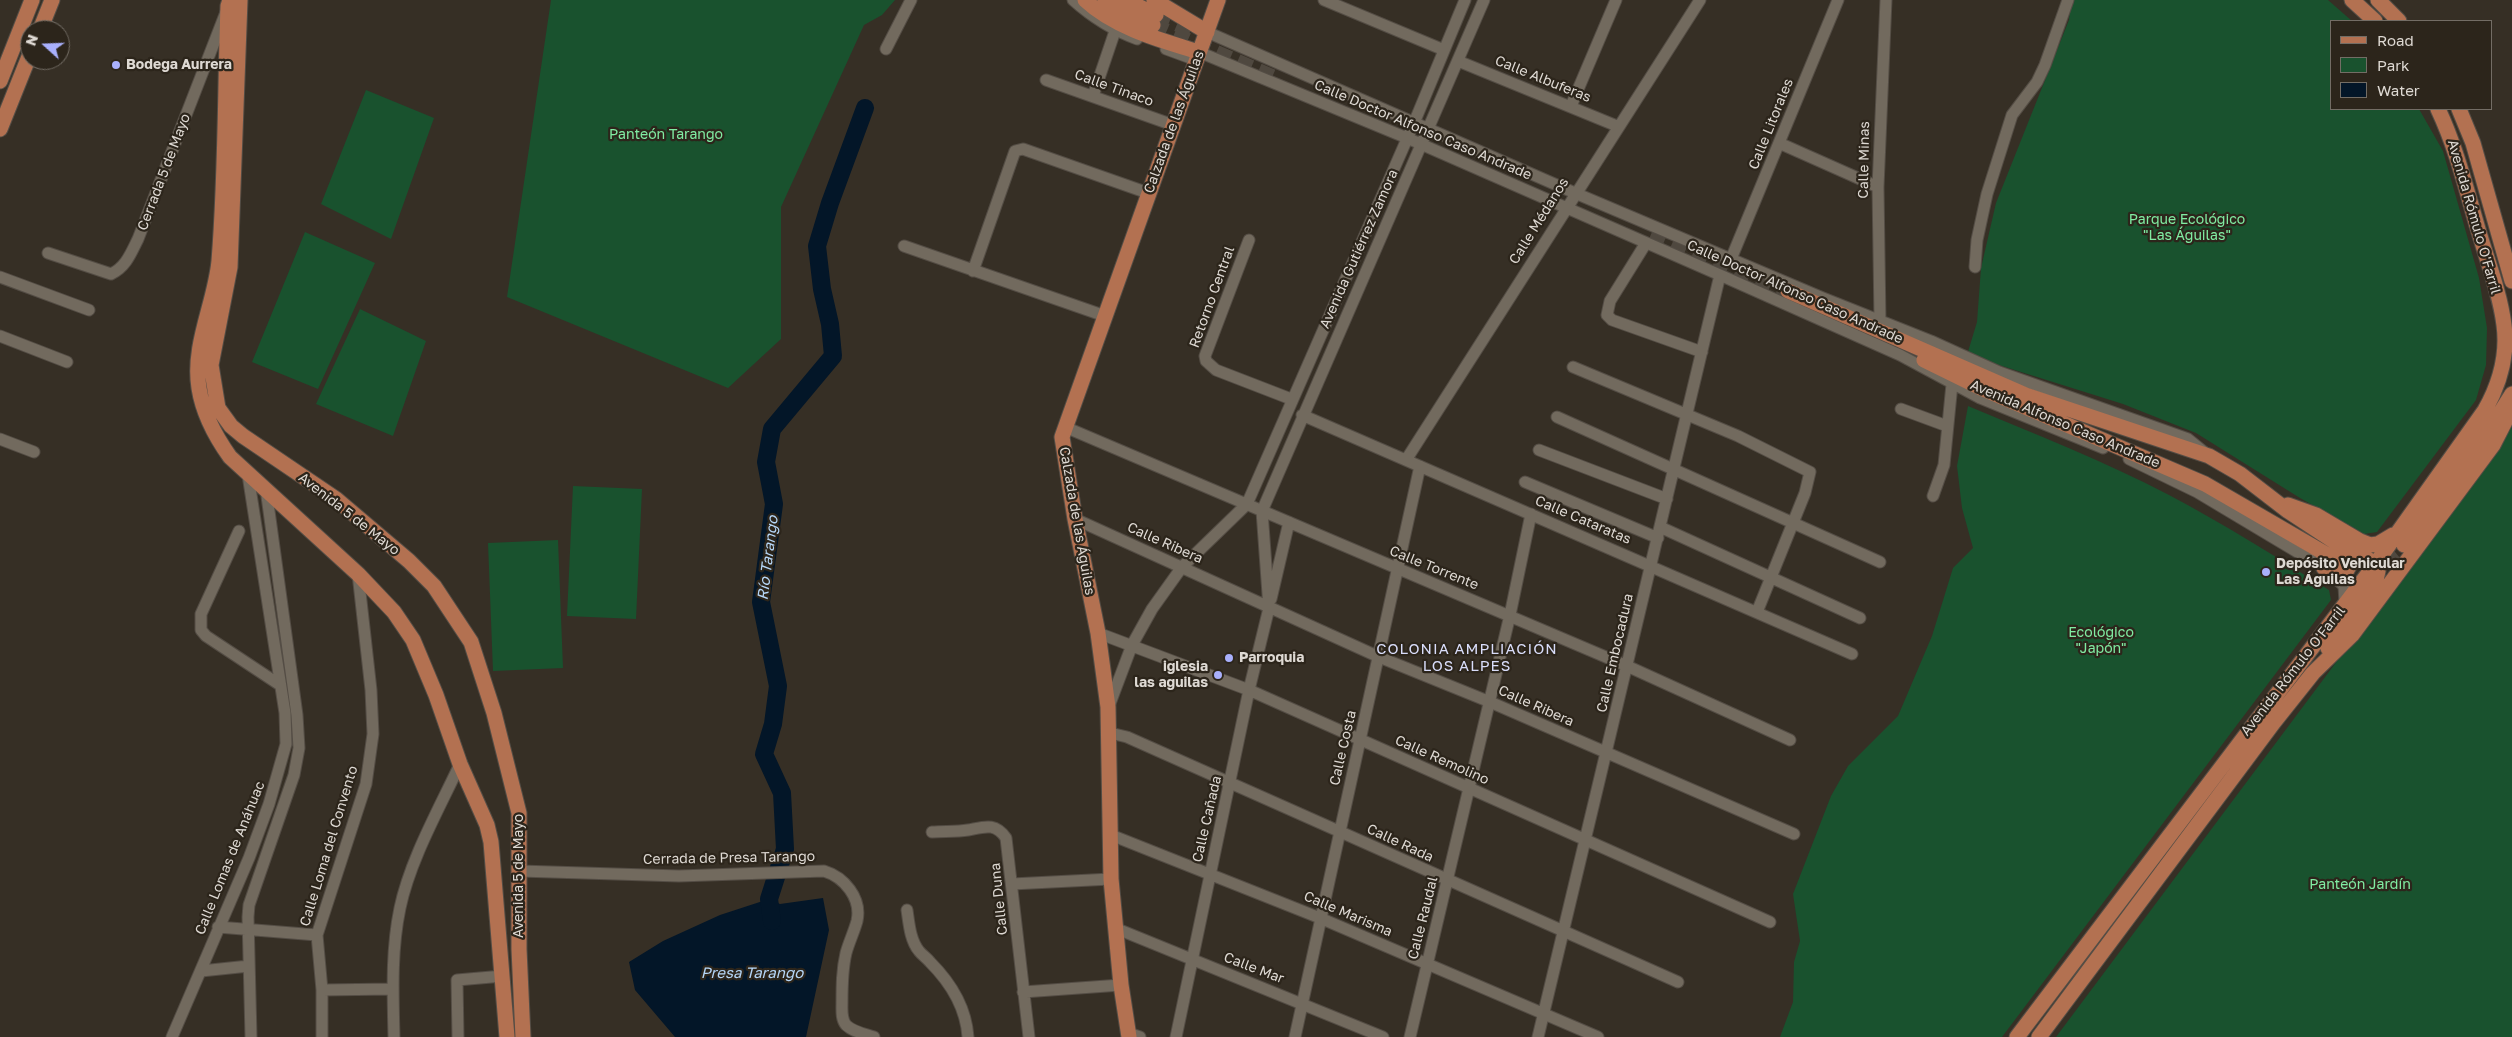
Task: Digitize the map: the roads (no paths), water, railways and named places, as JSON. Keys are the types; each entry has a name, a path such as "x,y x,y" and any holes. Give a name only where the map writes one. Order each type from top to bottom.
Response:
{"main road":[{"path":"0,81 32,0"},
{"path":"44,20 52,0"},
{"path":"1085,0 1113,20 1198,56"},
{"path":"1105,0 1154,13 1208,32"},
{"path":"1126,0 1154,13"},
{"name":"Calzada de las Águilas","path":"1133,1036 1121,985 1111,879 1110,733 1108,707 1098,633 1063,455 1062,437 1218,0"},
{"path":"2352,0 2374,20"},
{"path":"2378,0 2398,20"},
{"name":"Avenida 5 de Mayo","path":"233,2 227,198 230,267 211,365 218,408 231,426 243,436 336,499 409,561 434,586 455,615 471,642 494,713 514,786 519,812 519,949 523,1037"},
{"path":"0,129 24,70"},
{"name":"Avenida Rómulo O'Farril","path":"2017,1037 2262,710 2374,566 2485,410 2498,380 2504,351 2504,326 2488,261 2450,132 2439,110"},
{"name":"Avenida Rómulo O'Farril","path":"2459,110 2473,143 2512,281"},
{"name":"Avenida 5 de Mayo","path":"227,198 219,263 198,368 199,388 215,436 230,457 248,475 266,489 358,574 394,612 413,640 436,695 460,764 481,810 491,842 508,1037"},
{"name":"Avenida Alfonso Caso Andrade","path":"2338,561 2205,484 2117,446 2092,440 1787,294 2026,395 2209,456 2240,474 2338,544 2366,557 2374,566"},
{"path":"2404,546 2495,421 2512,394"},
{"path":"218,408 222,428 229,441 266,489"},
{"name":"Avenida Rómulo O'Farril","path":"2039,1037 2274,722 2313,673 2352,635 2492,445 2512,408"},
{"path":"2117,446 2128,458"},
{"path":"2278,502 2316,514 2360,542 2370,545 2386,540 2398,531"},
{"path":"2324,568 2342,573 2349,567 2350,559 2348,553 2338,544"},
{"path":"2313,673 2324,653 2373,588 2378,571 2374,566"},
{"path":"2262,710 2274,722"}],"street":[{"path":"886,49 911,0"},
{"path":"1073,0 1094,18 1115,31 1198,56"},
{"name":"Avenida Gutiérrez Zamora","path":"1247,504 1291,398 1414,122 1465,0"},
{"name":"Avenida Gutiérrez Zamora","path":"1262,510 1484,0"},
{"path":"1571,106 1616,0"},
{"name":"Calle Médanos","path":"1406,460 1617,126 1700,0"},
{"name":"Calle Litorales","path":"1731,259 1838,0"},
{"name":"Calle Minas","path":"1880,320 1878,187 1886,0"},
{"path":"1975,267 1987,194 2012,114 2036,82 2045,65 2068,0"},
{"path":"1330,1 1444,50"},
{"name":"Cerrada 5 de Mayo","path":"48,253 111,274 119,270 127,261 138,239 233,2"},
{"path":"1093,96 1115,31"},
{"name":"Calle Doctor Alfonso Caso Andrade","path":"1208,32 1575,193 1880,320 1999,372 2188,439 2209,456"},
{"name":"Calle Doctor Alfonso Caso Andrade","path":"1198,56 1407,138 1900,355 1952,384 2017,414 2092,440 2197,492 2324,568 2344,586 2345,603"},
{"name":"Calle Albuferas","path":"1458,61 1617,126"},
{"name":"Calle Tinaco","path":"1046,80 1173,125"},
{"path":"1779,143 1878,187"},
{"path":"973,271 1015,151 1023,149 1148,193"},
{"name":"Retorno Central","path":"1249,240 1205,356 1206,361 1216,370 1291,398"},
{"path":"1646,243 1610,301 1607,315 1612,320 1702,352"},
{"path":"904,246 1105,316"},
{"name":"Calle Embocadura","path":"1538,1037 1720,275"},
{"path":"0,277 89,310"},
{"path":"0,336 67,362"},
{"path":"1309,360 1324,367"},
{"path":"1573,367 1738,436 1810,472 1805,493 1769,578 1757,612"},
{"path":"1933,496 1944,465 1952,384"},
{"path":"1901,409 1947,426"},
{"name":"Calle Cataratas","path":"1302,415 1651,565 1852,654"},
{"path":"1557,417 1880,562"},
{"name":"Calle Torrente","path":"1065,427 1396,569 1510,615 1628,666 1790,740"},
{"path":"0,439 34,452"},
{"path":"1539,450 1667,499"},
{"name":"Calle Costa","path":"1295,1037 1420,466"},
{"name":"Calle Lomas de Anáhuac","path":"172,1037 201,971 218,926 249,858 280,768 286,744 285,713 248,475"},
{"path":"1525,482 1659,533 1860,618"},
{"path":"251,1037 249,905 284,808 299,748 297,716 266,489"},
{"path":"1108,707 1132,645 1152,608 1182,567 1247,504"},
{"name":"Calle Cañada","path":"1262,510 1269,608"},
{"name":"Calle Raudal","path":"1410,1037 1490,702 1531,514"},
{"name":"Calle Ribera","path":"1075,519 1379,657 1490,702 1794,834"},
{"name":"Calle Cañada","path":"1176,1037 1210,873 1231,784 1249,690 1289,522"},
{"path":"239,531 201,614 201,630 206,636 280,685"},
{"name":"Calle Loma del Convento","path":"322,1037 322,990 317,935 366,784 373,734 371,690 358,574"},
{"name":"Calle Remolino","path":"1098,633 1249,690 1770,922"},
{"name":"Calle Rada","path":"1110,733 1126,737 1678,982"},
{"path":"394,1037 392,989 395,933 400,906 414,866 460,764"},
{"name":"Calle Duna","path":"932,832 968,830 982,826 996,828 1006,838 1029,1037"},
{"name":"Calle Marisma","path":"1111,835 1320,918 1598,1037"},
{"name":"Cerrada de Presa Tarango","path":"520,871 679,876 824,871 836,875 844,881 852,894 857,919 842,973 842,1017 846,1024 854,1030 874,1037"},
{"path":"1012,884 1111,879"},
{"path":"907,910 912,939 918,950 950,984 967,1020 968,1037"},
{"path":"218,926 317,935"},
{"name":"Calle Mar","path":"1115,928 1303,1002 1383,1037"},
{"path":"201,971 249,966"},
{"path":"458,1037 457,980 503,976"},
{"path":"1023,992 1121,985"},
{"path":"322,990 392,989"}],"water":[{"name":"Presa Tarango","path":"823,898 829,930 806,1037 675,1037 635,990 629,962 663,941 720,915 769,899 780,904"}],"waterway":[{"name":"Río Tarango","path":"772,921 769,899 785,849 782,793 764,754 773,724 778,686 761,602 774,504 766,462 772,429 833,356 830,324 822,289 817,246 830,203 865,108"}],"tunnel":[{"path":"1156,15 1203,35"},
{"path":"1153,25 1278,79"},
{"path":"1652,232 1788,291"},
{"path":"2338,561 2365,565 2374,564 2398,552 2404,545"}],"place":[{"name":"Bodega Aurrera","path":"116,65"},
{"name":"Depósito Vehicular Las Águilas","path":"2266,572"},
{"name":"Parroquia","path":"1229,658"},
{"name":"iglesia las aguilas","path":"1218,675"}],"district":[{"name":"COLONIA AMPLIACIÓN LOS ALPES","path":"1467,658"}],"park label":[{"name":"Panteón Tarango","path":"666,135"},
{"name":"Parque Ecológico \"Las Águilas\"","path":"2187,228"},
{"name":"Ecológico \"Japón\"","path":"2101,642"},
{"name":"Panteón Jardín","path":"2360,885"}]}
